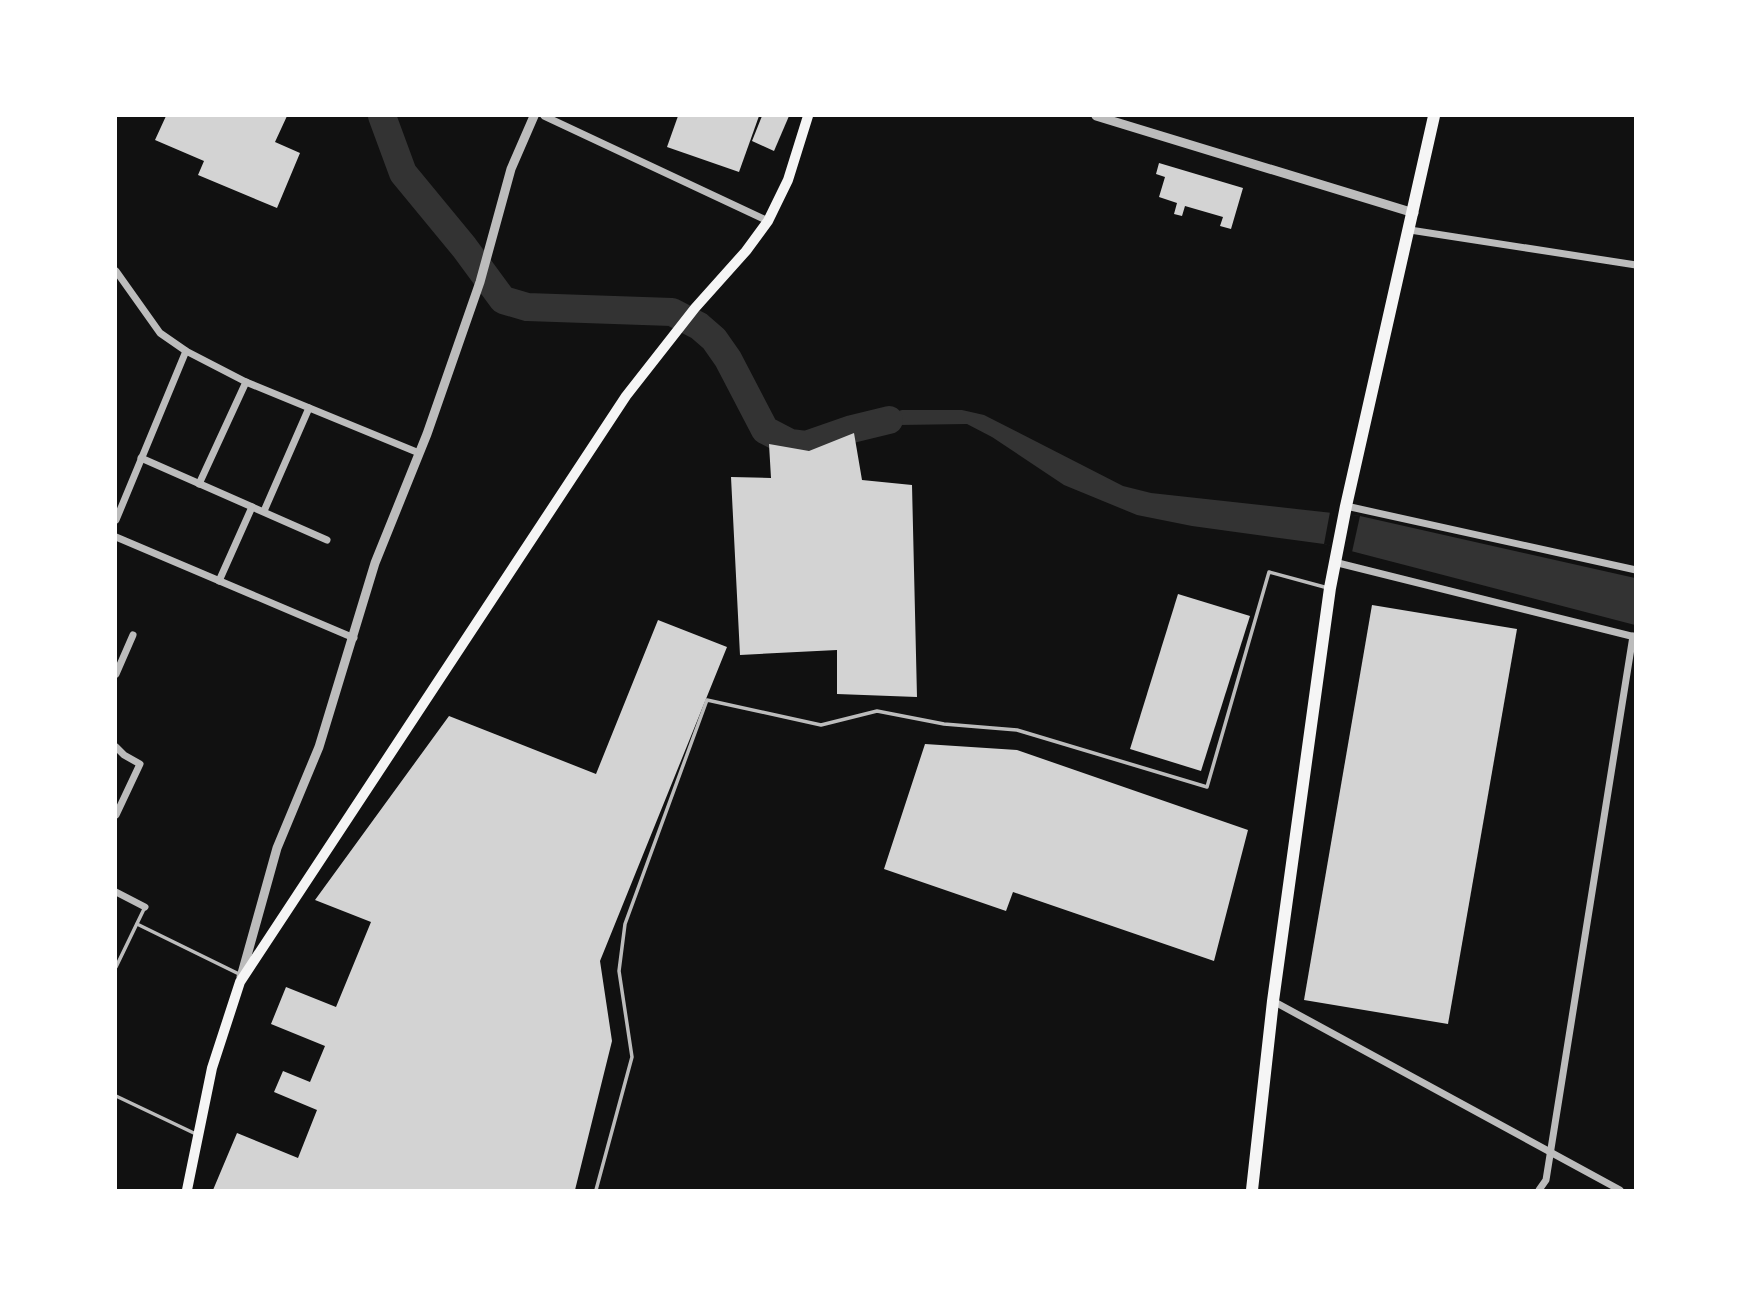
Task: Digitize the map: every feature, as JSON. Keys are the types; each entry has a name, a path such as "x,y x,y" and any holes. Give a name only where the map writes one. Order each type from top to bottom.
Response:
{"highway":[{"path":"1252,1191 1273,1001 1334,562 1434,116"}],"main road":[{"path":"187,1191 212,1068 241,979 626,396 768,221 788,180 808,116"}],"street":[{"path":"241,979 277,848 319,747 375,564 419,453 480,282 511,169 534,116"},
{"path":"544,116 768,221"},
{"path":"1096,116 1414,213"},
{"path":"1410,230 1636,265"},
{"path":"116,271 160,333 186,351 246,382 419,453"},
{"path":"116,520 186,351"},
{"path":"199,484 246,382"},
{"path":"264,511 309,408"},
{"path":"141,458 327,540"},
{"path":"219,581 252,507"},
{"path":"1345,510 1636,570"},
{"path":"116,537 354,638"},
{"path":"1334,562 1634,636 1546,1180 1539,1191"},
{"path":"116,674 133,635"},
{"path":"116,747 140,764 116,815"},
{"path":"116,892 145,907"},
{"path":"1273,1001 1620,1191"}],"lane":[{"path":"596,1191 632,1057 619,971 625,924 707,700 821,725 877,711 944,724 1017,730 1208,787 1269,572 1330,588"},
{"path":"116,967 145,907"},
{"path":"137,924 241,979"},
{"path":"116,1096 200,1135"}],"shaded area":[{"path":"902,410 962,410 984,415 1123,486 1151,493 1360,516 1635,578 1635,625 1324,544 1192,526 1137,515 1064,485 992,437 967,424 899,425 858,439 852,425"}],"pier":[{"path":"1330,512 1360,516 1352,552 1324,544"}],"building":[{"path":"166,116 287,116 275,142 300,153 277,208 198,175 204,161 155,140"},
{"path":"678,116 759,116 739,172 667,147"},
{"path":"762,116 789,116 774,151 752,141"},
{"path":"1159,163 1243,188 1231,229 1220,226 1223,217 1185,206 1182,216 1174,214 1177,203 1159,197 1165,177 1156,174"},
{"path":"854,433 862,480 912,485 917,697 837,694 837,650 740,655 731,477 771,478 769,444 809,451"},
{"path":"1178,594 1250,616 1201,771 1130,749"},
{"path":"1372,605 1517,629 1448,1024 1304,1000"},
{"path":"658,620 727,647 600,961 612,1041 575,1190 213,1190 237,1133 298,1158 317,1110 274,1092 283,1071 310,1082 325,1046 271,1024 286,987 336,1007 371,922 315,900 449,716 596,774"},
{"path":"925,744 1017,750 1248,830 1214,961 1013,892 1006,911 884,869"}],"waterway":[{"path":"382,116 403,173 464,247 503,300 527,307 672,312 699,326 714,339 728,359 765,430 790,443 806,445 889,420"}]}
